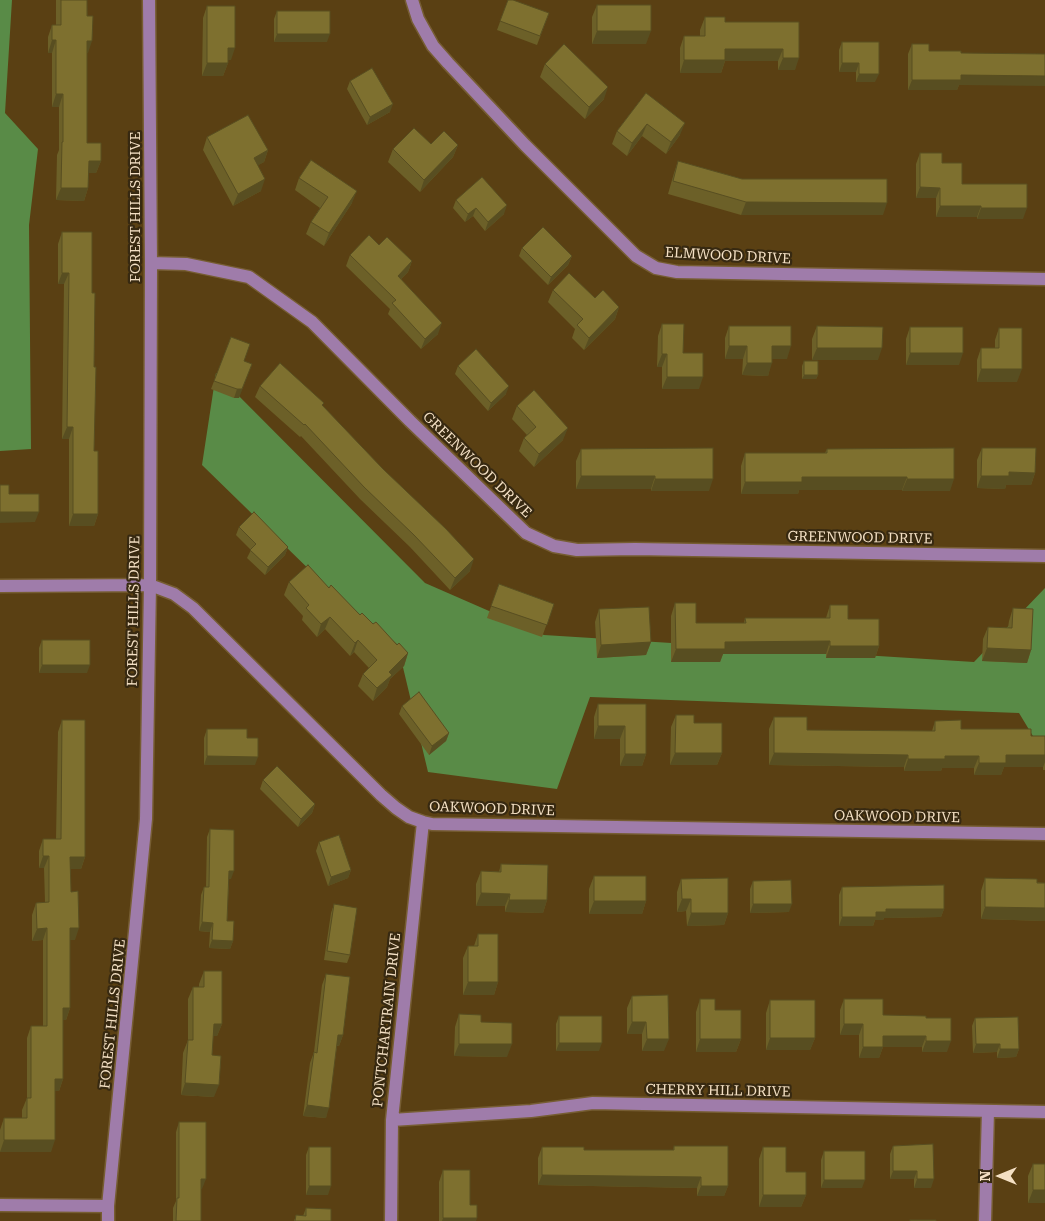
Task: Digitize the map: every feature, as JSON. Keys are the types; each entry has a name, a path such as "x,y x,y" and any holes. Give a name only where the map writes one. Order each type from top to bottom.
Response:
{"street":[{"name":"FOREST HILLS DRIVE","path":"108,1221 146,819 150,585 151,263 149,0"},
{"name":"ELMWOOD DRIVE","path":"412,0 418,19 433,46 448,63 525,145 636,256 656,268 677,272 1045,280"},
{"name":"GREENWOOD DRIVE","path":"151,263 186,264 249,276 312,322 417,428 526,533 554,546 578,550 1045,556"},
{"name":"OAKWOOD DRIVE","path":"0,586 150,585 174,594 193,608 381,795 409,817 423,822 432,824 1045,834"},
{"name":"PONTCHARTRAIN DRIVE","path":"391,1221 392,1120 423,822"},
{"name":"CHERRY HILL DRIVE","path":"392,1120 531,1111 594,1104 1045,1112"},
{"path":"985,1221 988,1111"},
{"path":"0,1205 108,1206"}],"green space":[{"path":"0,0 12,0 5,113 38,149 29,225 31,449 0,451"},
{"path":"216,373 425,583 544,635 974,662 1045,588 1045,756 1019,713 590,697 557,789 428,772 401,659 202,465"}],"building":[{"path":"61,0 87,0 87,16 93,16 92,41 87,41 87,143 101,143 101,161 89,161 88,188 61,188 63,94 56,94 56,40 52,40 52,25 61,25"},
{"path":"508,0 513,0 549,13 540,36 500,21"},
{"path":"597,5 651,5 651,31 597,31"},
{"path":"207,6 235,6 235,48 228,48 228,63 207,63"},
{"path":"277,11 330,11 330,34 277,34"},
{"path":"705,17 725,17 725,22 799,22 799,58 783,58 783,49 725,49 725,60 684,60 684,36 705,36"},
{"path":"842,42 879,42 879,74 859,74 859,63 842,63"},
{"path":"564,44 608,87 589,107 545,64"},
{"path":"912,44 929,44 929,51 1045,54 1045,76 961,75 961,80 912,80"},
{"path":"372,68 393,104 370,117 350,81"},
{"path":"646,93 685,123 671,142 647,124 632,143 617,131"},
{"path":"248,115 268,150 254,158 265,179 238,194 207,137"},
{"path":"414,128 431,144 444,131 458,145 424,180 393,149"},
{"path":"920,153 942,153 942,163 962,163 962,184 1027,184 1027,208 940,206 940,188 920,187"},
{"path":"311,160 357,191 329,233 311,222 328,197 299,178"},
{"path":"678,161 742,179 887,179 887,203 746,202 673,181"},
{"path":"482,177 507,205 488,222 476,208 468,214 456,200"},
{"path":"543,227 572,256 551,277 522,248"},
{"path":"62,232 92,232 92,293 95,293 94,367 96,367 94,451 98,451 98,514 73,514 73,427 67,427 69,273 62,273"},
{"path":"369,235 379,245 387,237 412,261 398,276 442,323 425,339 392,303 396,300 350,255"},
{"path":"569,273 595,298 603,290 619,307 589,338 577,325 583,319 553,290"},
{"path":"662,324 684,324 683,353 703,353 703,377 667,377 667,354 662,354"},
{"path":"729,326 791,326 791,346 772,346 772,363 747,363 747,346 729,346"},
{"path":"817,326 883,327 882,348 817,348"},
{"path":"910,327 963,327 963,353 910,353"},
{"path":"999,328 1022,328 1022,369 981,369 981,348 999,348"},
{"path":"231,337 250,344 244,361 252,364 242,389 214,381"},
{"path":"476,349 509,386 491,403 458,366"},
{"path":"804,361 818,361 818,375 804,375"},
{"path":"280,363 324,403 322,405 383,469 446,529 474,559 455,578 364,487 305,424 260,386"},
{"path":"534,390 568,428 539,454 524,438 536,427 517,406"},
{"path":"713,448 713,479 655,479 655,476 581,476 581,449"},
{"path":"954,448 954,479 802,477 802,482 745,482 745,453 827,453 827,449"},
{"path":"982,448 1036,448 1035,473 1009,472 1009,476 981,476"},
{"path":"0,485 9,485 9,494 39,494 39,512 0,512"},
{"path":"254,512 288,547 268,567 250,550 256,544 239,527"},
{"path":"308,565 329,588 331,585 360,615 362,613 373,624 376,622 397,645 399,643 408,653 389,672 392,675 377,688 363,674 377,660 358,640 355,643 330,617 321,624 306,608 309,605 289,582"},
{"path":"499,584 554,604 547,625 491,606"},
{"path":"675,603 696,603 696,623 746,623 745,618 830,618 830,605 848,605 848,619 879,619 879,646 830,646 830,641 725,642 725,649 676,649"},
{"path":"649,607 651,642 601,645 599,609"},
{"path":"1013,608 1033,609 1031,650 987,648 988,627 1012,628"},
{"path":"42,640 90,640 90,665 42,665"},
{"path":"419,692 449,733 432,746 402,706"},
{"path":"598,704 646,704 646,754 625,754 625,726 598,726"},
{"path":"676,715 694,715 694,723 722,723 722,753 675,753"},
{"path":"774,717 807,717 807,730 935,731 935,721 961,720 961,729 1031,729 1031,736 1045,736 1045,755 1006,755 1006,763 979,763 979,756 945,756 945,759 908,759 908,755 774,753"},
{"path":"62,720 85,720 85,857 70,857 71,892 78,891 79,928 70,928 70,1008 63,1008 63,1079 55,1079 55,1140 4,1140 4,1118 27,1118 27,1098 31,1098 31,1026 47,1026 47,928 37,929 36,903 49,902 49,856 43,856 43,839 61,839"},
{"path":"207,729 247,729 247,738 258,738 258,757 207,756"},
{"path":"277,766 315,804 301,819 263,780"},
{"path":"210,829 234,830 234,871 229,871 227,921 234,921 233,941 212,940 213,923 202,922 204,887 209,887"},
{"path":"339,835 351,870 331,877 319,842"},
{"path":"501,864 548,865 547,900 509,900 510,894 481,893 481,871 501,872"},
{"path":"594,876 646,876 646,901 594,901"},
{"path":"728,878 728,913 691,913 691,899 682,899 681,879"},
{"path":"985,878 1037,879 1037,883 1045,883 1045,908 985,907"},
{"path":"791,880 792,904 753,904 753,881"},
{"path":"944,885 944,909 886,909 886,912 876,912 876,917 842,917 842,887"},
{"path":"334,904 357,908 350,955 327,951"},
{"path":"478,934 498,934 498,982 468,982 468,946 478,946"},
{"path":"204,971 222,971 222,1024 214,1024 212,1055 221,1056 219,1085 185,1083 188,1040 193,1040 193,987 204,987"},
{"path":"326,974 350,977 343,1035 338,1035 329,1108 307,1105 314,1052 317,1053"},
{"path":"668,995 669,1039 647,1039 646,1022 632,1022 632,996"},
{"path":"700,999 715,999 715,1010 741,1010 741,1039 700,1039"},
{"path":"844,999 883,999 883,1015 951,1018 951,1041 926,1041 926,1036 883,1036 883,1047 863,1047 863,1024 844,1024"},
{"path":"770,1000 815,1000 815,1038 770,1038"},
{"path":"459,1014 481,1015 481,1022 512,1023 512,1044 459,1044"},
{"path":"559,1016 602,1016 602,1043 559,1043"},
{"path":"1018,1017 1019,1049 1000,1049 1000,1044 976,1044 975,1018"},
{"path":"179,1122 206,1122 206,1179 201,1179 201,1221 176,1221 177,1198 179,1198"},
{"path":"933,1144 934,1179 917,1179 917,1171 893,1171 893,1146"},
{"path":"674,1146 728,1146 728,1186 701,1186 701,1177 542,1175 542,1147 584,1147 584,1150 674,1150"},
{"path":"309,1147 331,1147 331,1186 309,1186"},
{"path":"763,1147 786,1147 786,1172 806,1172 806,1195 763,1195"},
{"path":"824,1151 865,1151 865,1180 824,1180"},
{"path":"1033,1164 1045,1164 1045,1190 1033,1190"},
{"path":"443,1170 470,1170 470,1205 477,1205 477,1218 443,1218"},
{"path":"306,1208 331,1209 331,1221 295,1221 296,1215 306,1216"},
{"path":"936,1220 936,1221 910,1221"}]}
